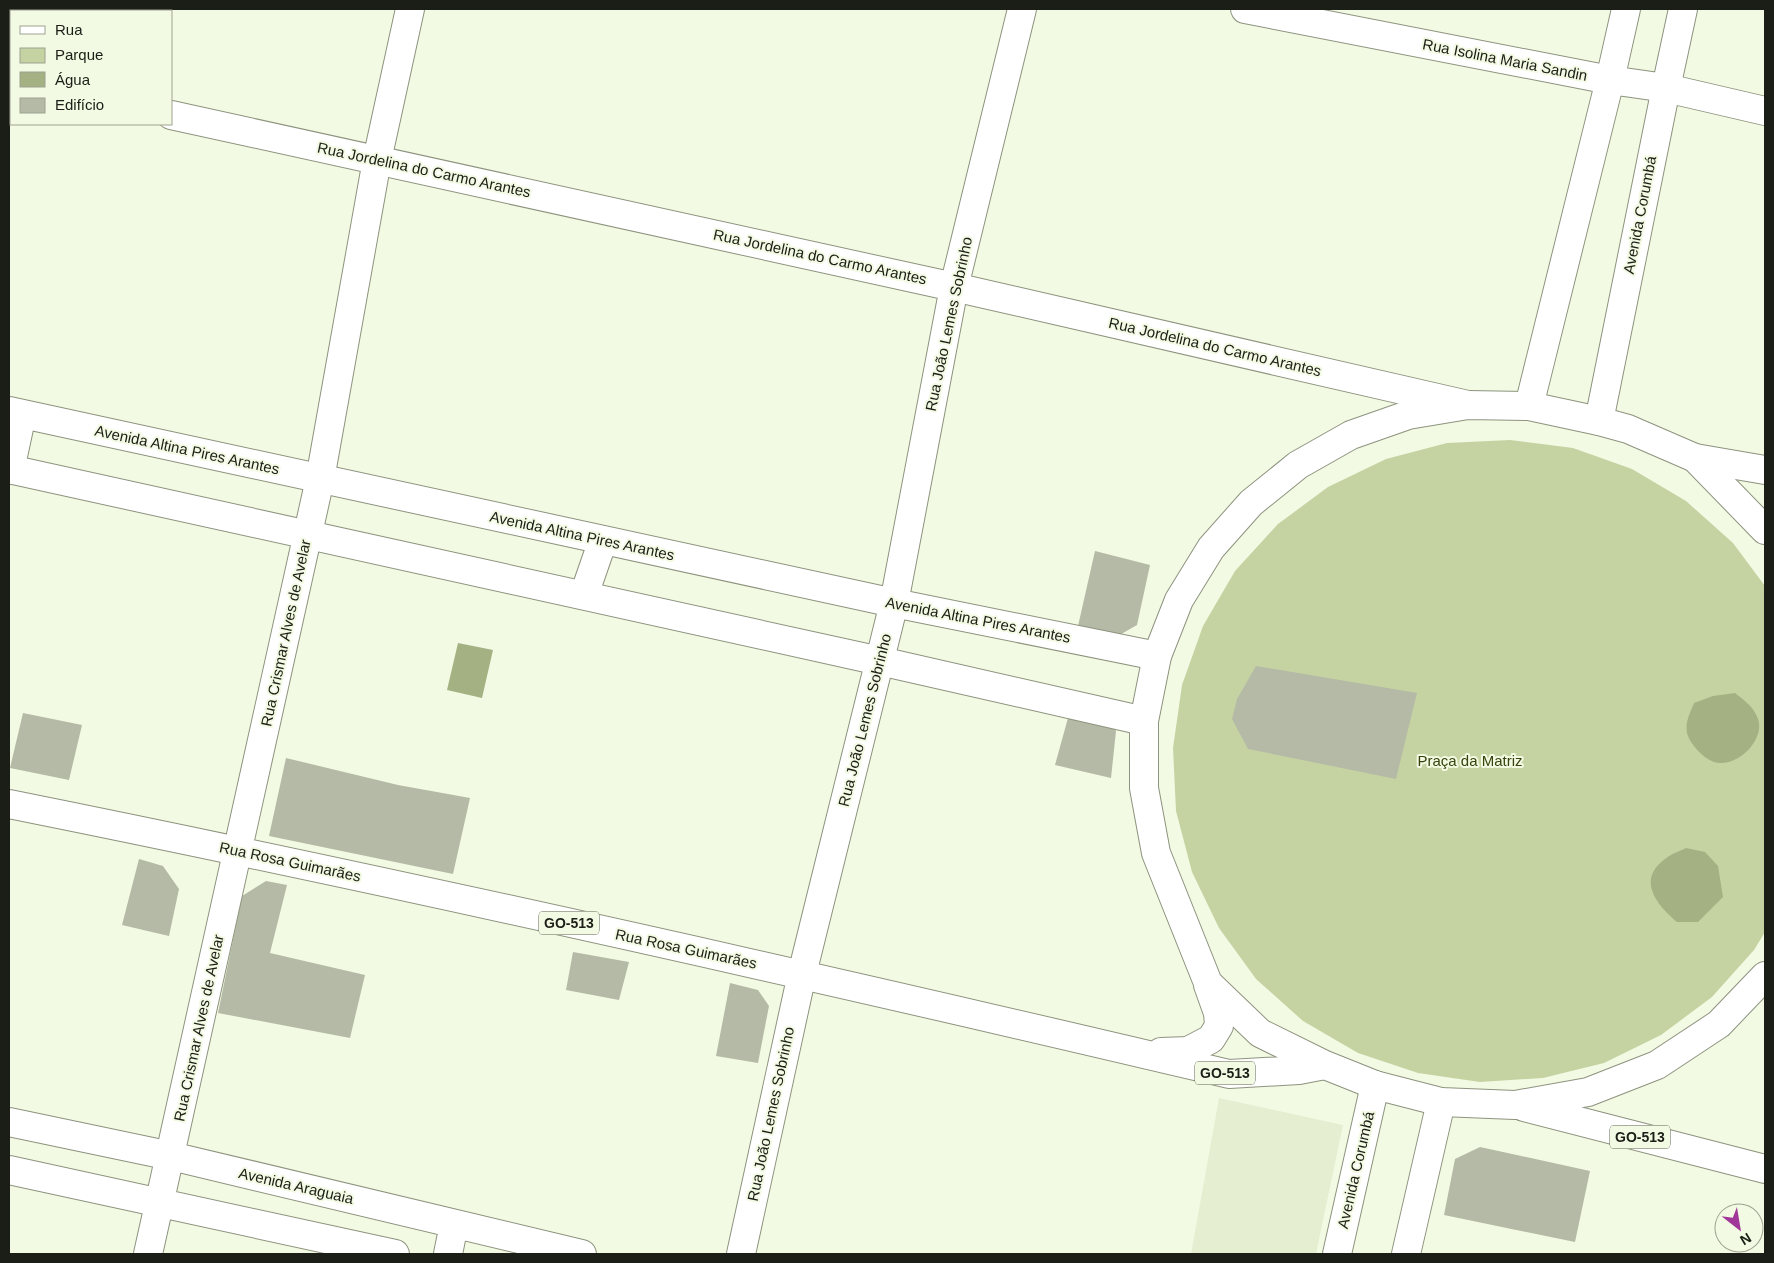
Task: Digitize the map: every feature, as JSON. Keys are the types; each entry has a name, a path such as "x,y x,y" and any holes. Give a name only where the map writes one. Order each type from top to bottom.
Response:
{"street":[{"name":"Rua Crismar Alves de Avelar","path":"148,1254 320,479 377,160 410,9"},
{"name":"Rua João Lemes Sobrinho","path":"741,1254 802,974 894,603 954,287 1022,9"},
{"name":"Rua Isolina Maria Sandin","path":"1245,9 1610,80 1666,88 1765,111"},
{"path":"1529,406 1626,9"},
{"name":"Avenida Corumbá","path":"1599,421 1683,9"},
{"name":"Rua Jordelina do Carmo Arantes","path":"172,115 954,287 1468,405"},
{"path":"1468,405 1529,406 1599,421 1628,429 1695,458 1765,470"},
{"name":"Rua Rosa Guimarães","path":"1127,1050 1188,1051 1211,1039 1219,1026 1218,1013 1208,983 1156,853 1144,788 1144,721 1157,656 1180,600 1211,548 1258,497 1298,465 1351,435 1408,415 1468,405"},
{"path":"15,412 9,469 584,595 1144,721"},
{"name":"Avenida Altina Pires Arantes","path":"15,412 894,603 1157,656"},
{"path":"1695,458 1765,530"},
{"path":"584,595 603,540"},
{"name":"Rua Rosa Guimarães","path":"9,804 238,850 802,974 1229,1074 1299,1070 1326,1065"},
{"path":"1208,983 1260,1033 1326,1065 1375,1085 1441,1102 1515,1105 1588,1092 1657,1065 1719,1024 1765,976"},
{"name":"Avenida Corumbá","path":"1337,1254 1375,1085"},
{"path":"1406,1254 1441,1102"},
{"name":"GO-513","path":"1515,1105 1765,1169"},
{"name":"Avenida Araguaia","path":"9,1122 171,1156 582,1254"},
{"path":"9,1170 395,1254"},
{"path":"448,1254 454,1224"}],"shaded area":[{"path":"1219,1098 1343,1125 1316,1254 1191,1254"}],"green space":[{"name":"Praça da Matriz","path":"1510,440 1573,448 1632,469 1686,501 1733,543 1765,586 1765,932 1754,950 1712,997 1661,1035 1604,1063 1543,1078 1480,1082 1418,1073 1358,1053 1303,1021 1256,979 1219,928 1192,872 1176,811 1173,748 1182,685 1203,626 1235,571 1278,524 1328,487 1386,459 1447,443"}],"water":[{"path":"458,643 493,650 482,698 447,690"},
{"path":"1735,693 1754,711 1758,719 1758,734 1743,755 1728,762 1715,762 1705,757 1692,743 1687,733 1688,718 1694,703 1713,696"},
{"path":"1686,848 1705,852 1718,866 1723,897 1698,922 1677,922 1657,900 1651,884 1652,875 1656,867 1667,857"}],"building":[{"path":"1095,551 1150,565 1137,625 1116,637 1093,636 1078,626"},
{"path":"1256,666 1417,693 1396,779 1248,749 1232,719 1237,699"},
{"path":"1071,707 1107,716 1116,731 1111,778 1055,765"},
{"path":"23,713 82,725 69,780 10,768"},
{"path":"286,758 398,785 470,798 453,874 269,836"},
{"path":"139,859 163,866 179,889 169,936 122,925"},
{"path":"266,881 287,885 270,953 365,975 350,1038 218,1013 242,896"},
{"path":"573,952 629,962 619,1000 566,990"},
{"path":"730,983 758,990 769,1006 758,1063 716,1056"},
{"path":"1480,1147 1590,1171 1575,1242 1444,1215 1455,1159"}]}
